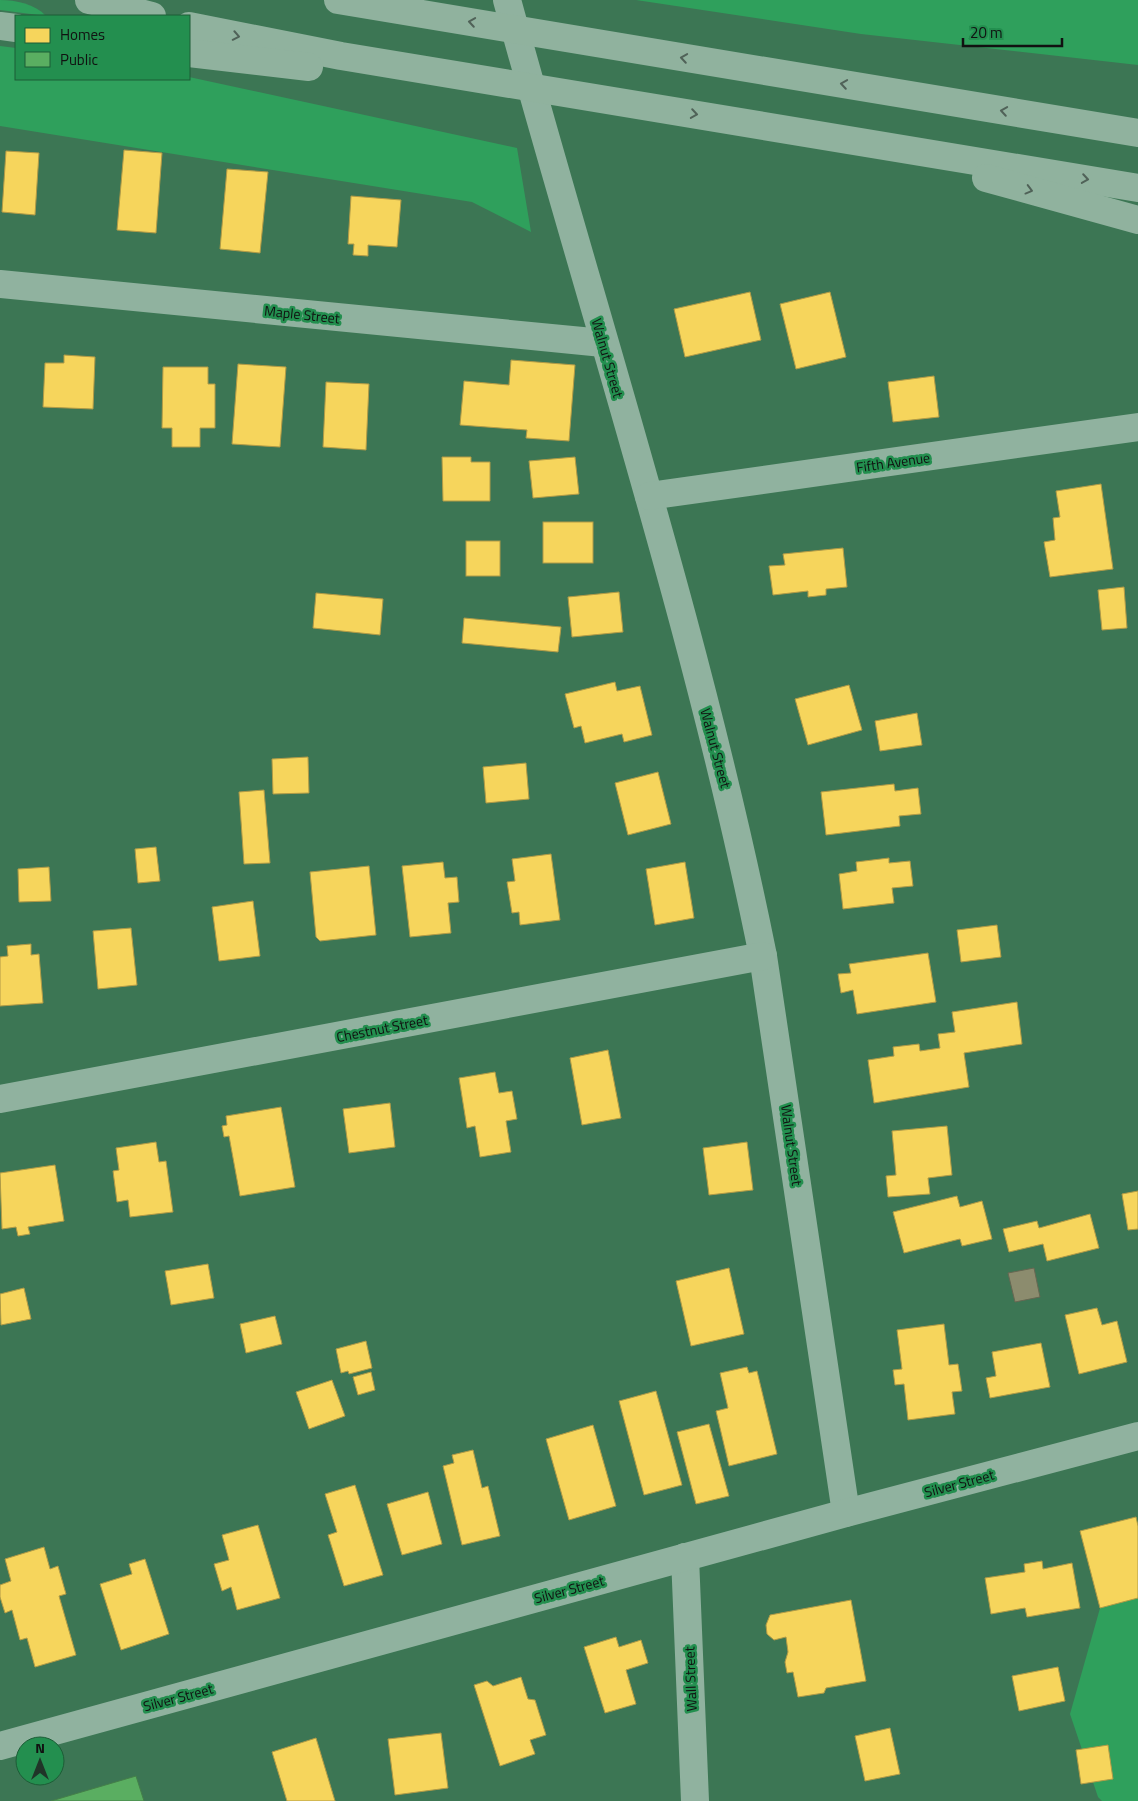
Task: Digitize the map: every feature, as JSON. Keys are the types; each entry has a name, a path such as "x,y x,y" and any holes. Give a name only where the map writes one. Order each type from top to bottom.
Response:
{"highway":[{"path":"89,0 148,15"},
{"path":"338,0 1138,133"},
{"path":"0,26 15,28"},
{"path":"190,26 341,56 1138,188"},
{"path":"190,53 611,100"},
{"path":"1053,119 1138,128"},
{"path":"847,140 1138,220"}],"street":[{"name":"Walnut Street","path":"507,0 561,198 649,496 730,803 764,956 846,1513"},
{"name":"Maple Street","path":"0,284 603,343"},
{"name":"Fifth Avenue","path":"649,496 1138,427"},
{"name":"Chestnut Street","path":"0,1099 764,956"},
{"name":"Silver Street","path":"0,1746 846,1513 1138,1436"},
{"name":"Wall Street","path":"685,1557 694,1801"}],"green space":[{"path":"0,0 12,1 36,8 45,15 38,15 0,10"},
{"path":"636,0 1138,0 1138,65 861,34"},
{"path":"0,46 15,48 15,80 190,80 190,77 517,148 531,232 472,202 0,126"},
{"path":"1138,1577 1138,1801 1102,1801 1098,1797 1070,1714 1108,1580"}],"building: Homes":[{"path":"124,150 162,153 156,233 117,230"},
{"path":"6,151 39,153 35,215 2,212"},
{"path":"227,169 268,172 260,253 220,249"},
{"path":"351,196 401,200 397,247 368,245 368,256 353,255 354,244 348,244"},
{"path":"750,292 761,340 685,357 674,309"},
{"path":"830,292 846,357 796,369 780,304"},
{"path":"64,355 95,357 93,409 43,407 45,363 64,363"},
{"path":"511,360 575,365 569,441 526,438 527,430 460,425 464,381 509,385"},
{"path":"238,364 286,367 280,447 232,444"},
{"path":"163,367 208,367 208,384 215,384 215,428 200,428 200,447 172,447 172,428 162,428"},
{"path":"934,376 939,417 893,422 888,382"},
{"path":"326,382 369,384 366,450 323,447"},
{"path":"442,457 471,457 471,462 490,462 490,501 443,501"},
{"path":"575,457 579,494 533,498 529,461"},
{"path":"1101,484 1113,569 1050,577 1044,542 1055,540 1053,518 1060,517 1056,491"},
{"path":"543,522 593,522 593,563 543,563"},
{"path":"466,541 500,541 500,576 466,576"},
{"path":"843,548 847,587 826,589 826,595 808,597 808,591 773,595 769,566 785,565 783,554"},
{"path":"1124,587 1127,628 1102,630 1098,590"},
{"path":"619,592 623,632 572,637 568,597"},
{"path":"316,593 383,599 380,635 313,628"},
{"path":"464,618 561,627 558,652 462,643"},
{"path":"615,682 617,691 640,686 652,735 624,742 622,734 585,743 581,726 574,728 565,694"},
{"path":"849,685 862,730 808,745 795,699"},
{"path":"917,713 922,745 880,751 875,721"},
{"path":"308,757 309,793 273,794 272,759"},
{"path":"526,763 529,799 486,803 483,767"},
{"path":"658,772 671,824 628,835 615,783"},
{"path":"894,784 895,791 918,788 921,814 899,816 900,826 826,835 821,792"},
{"path":"264,790 270,863 244,864 239,792"},
{"path":"156,847 160,881 138,883 135,849"},
{"path":"551,854 560,920 520,925 519,912 512,913 507,882 515,881 512,859"},
{"path":"889,858 889,863 910,861 913,886 892,888 894,903 843,909 839,874 857,871 856,862"},
{"path":"443,862 445,878 457,877 459,902 448,903 451,933 410,937 402,866"},
{"path":"685,862 694,918 655,925 646,869"},
{"path":"369,866 376,935 320,941 316,937 310,872"},
{"path":"49,867 51,901 19,902 18,869"},
{"path":"253,901 260,956 219,961 212,907"},
{"path":"997,925 1001,957 961,962 957,930"},
{"path":"131,928 137,985 98,989 93,931"},
{"path":"31,944 31,955 39,954 43,1003 0,1006 0,957 8,956 7,946"},
{"path":"928,953 936,1002 857,1014 853,990 841,993 838,974 851,973 849,964"},
{"path":"1017,1002 1022,1044 964,1053 969,1087 874,1103 868,1060 894,1056 893,1047 919,1044 920,1051 940,1048 938,1034 955,1032 952,1012"},
{"path":"608,1050 621,1118 582,1125 570,1058"},
{"path":"495,1072 499,1093 512,1091 517,1119 506,1121 511,1152 480,1157 475,1126 467,1128 459,1078"},
{"path":"390,1103 395,1147 349,1153 343,1109"},
{"path":"281,1107 295,1187 240,1196 229,1136 224,1137 222,1126 227,1125 226,1116"},
{"path":"947,1126 952,1175 928,1178 930,1194 888,1197 886,1176 896,1175 892,1131"},
{"path":"156,1142 159,1162 166,1161 173,1212 130,1217 128,1200 117,1202 113,1171 119,1170 116,1148"},
{"path":"747,1142 753,1190 709,1195 703,1148"},
{"path":"55,1165 64,1221 28,1227 30,1234 18,1236 16,1227 2,1229 0,1173"},
{"path":"1138,1191 1138,1229 1128,1230 1122,1194"},
{"path":"957,1196 960,1207 982,1201 992,1239 962,1246 960,1239 904,1253 893,1212"},
{"path":"1090,1214 1099,1248 1047,1261 1043,1244 1009,1252 1003,1229 1037,1221 1039,1228"},
{"path":"208,1264 214,1298 171,1305 165,1271"},
{"path":"729,1268 744,1334 691,1346 676,1281"},
{"path":"24,1288 31,1319 1,1325 0,1294"},
{"path":"1097,1308 1102,1325 1117,1321 1127,1362 1079,1374 1065,1315"},
{"path":"275,1316 282,1344 246,1353 240,1324"},
{"path":"944,1324 949,1365 958,1364 962,1391 952,1392 955,1414 908,1420 904,1384 895,1385 893,1370 902,1369 897,1330"},
{"path":"366,1341 372,1368 349,1374 348,1371 341,1373 336,1349"},
{"path":"1041,1343 1050,1387 990,1398 986,1378 996,1376 992,1352"},
{"path":"747,1367 749,1373 757,1371 777,1454 729,1466 716,1411 728,1408 720,1373"},
{"path":"371,1372 375,1390 358,1395 353,1377"},
{"path":"332,1380 345,1416 309,1429 296,1392"},
{"path":"656,1391 682,1485 644,1495 619,1401"},
{"path":"709,1424 729,1496 696,1504 677,1432"},
{"path":"593,1425 616,1506 569,1520 546,1439"},
{"path":"473,1450 482,1488 488,1486 500,1536 462,1545 443,1466 454,1463 452,1455"},
{"path":"355,1485 383,1575 344,1586 328,1535 337,1532 325,1494"},
{"path":"428,1492 442,1544 402,1555 387,1504"},
{"path":"1136,1517 1138,1526 1138,1598 1100,1608 1080,1531"},
{"path":"258,1525 280,1598 237,1610 231,1587 222,1591 214,1564 229,1560 222,1535"},
{"path":"44,1547 50,1569 58,1566 66,1594 59,1596 76,1655 35,1667 27,1638 20,1640 12,1610 5,1613 0,1597 0,1585 11,1581 5,1559"},
{"path":"145,1559 169,1634 121,1650 100,1584 132,1574 129,1564"},
{"path":"1042,1561 1043,1569 1072,1563 1080,1608 1027,1617 1025,1608 991,1614 985,1578 1025,1572 1024,1564"},
{"path":"851,1600 866,1681 826,1688 824,1693 798,1697 793,1672 787,1673 785,1662 788,1652 786,1637 774,1640 767,1634 766,1625 770,1615"},
{"path":"616,1637 619,1647 641,1640 648,1663 626,1670 636,1704 605,1713 584,1647"},
{"path":"1058,1667 1065,1701 1019,1711 1012,1676"},
{"path":"521,1677 528,1699 535,1700 546,1735 530,1740 535,1754 500,1766 474,1685 487,1681 493,1686"},
{"path":"890,1728 900,1774 865,1781 855,1736"},
{"path":"441,1733 448,1788 395,1795 388,1739"},
{"path":"316,1738 335,1801 287,1801 272,1752"},
{"path":"1108,1745 1113,1779 1081,1784 1076,1750"}],"building: Public":[{"path":"136,1776 144,1801 51,1801"}],"building: Industry":[{"path":"1034,1268 1040,1297 1015,1302 1008,1273"}]}
